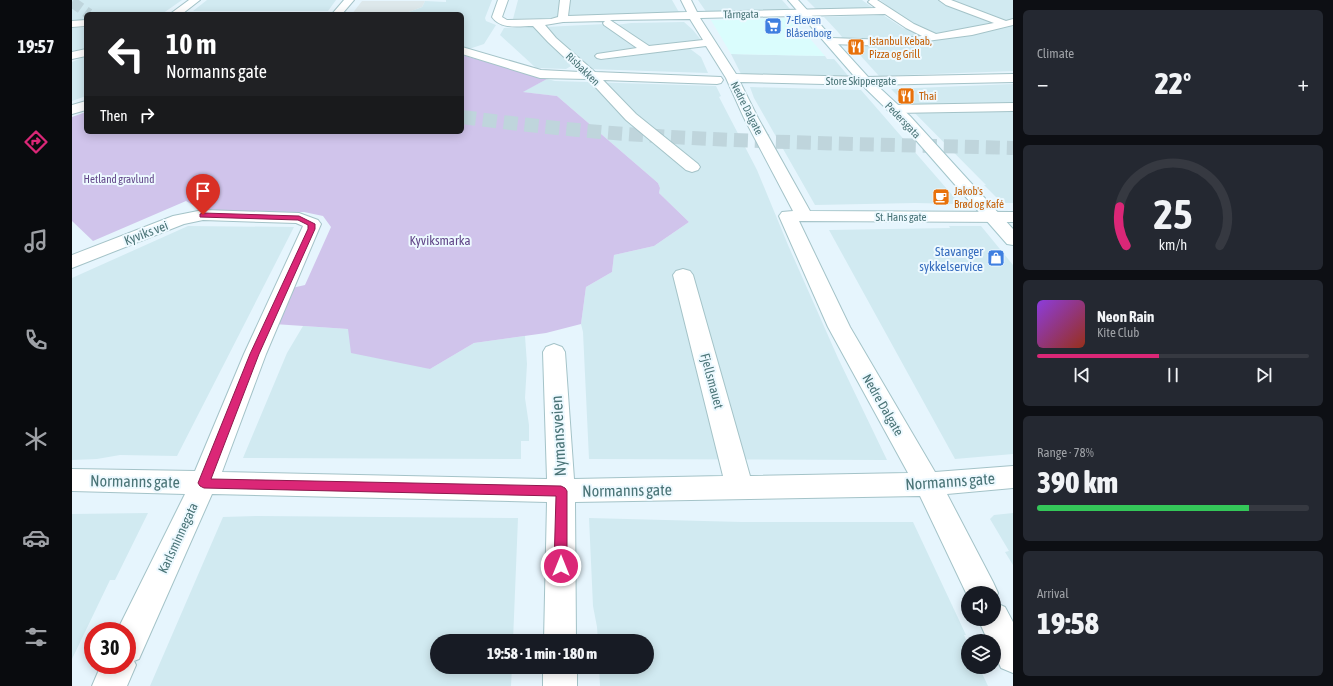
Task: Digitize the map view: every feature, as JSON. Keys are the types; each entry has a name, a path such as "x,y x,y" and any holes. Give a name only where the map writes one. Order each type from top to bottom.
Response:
{"street":[{"path":"178,12 195,0"},
{"path":"339,12 349,0"},
{"name":"Tårngata","path":"502,0 497,17 505,23 551,22 622,17 885,11"},
{"path":"563,20 565,0"},
{"name":"Nedre Dalgate","path":"686,0 693,16 732,78 751,118 797,217 839,327 928,484 979,586"},
{"name":"Pedersgata","path":"793,0 831,41 865,82 894,109 1013,240"},
{"path":"870,0 910,26 935,38"},
{"path":"944,0 949,3 1008,22"},
{"path":"618,6 622,17"},
{"name":"Tårngata","path":"551,22 560,24 608,23 664,20 669,16"},
{"name":"Risbakken","path":"536,22 552,40 591,75 630,117 692,167"},
{"path":"831,41 889,43 972,32 1008,22"},
{"path":"72,24 84,23"},
{"path":"608,23 647,50"},
{"path":"601,56 710,42"},
{"path":"464,51 540,74 717,80"},
{"path":"72,56 84,53"},
{"name":"Store Skippergate","path":"732,78 865,82 1013,78"},
{"path":"72,110 84,106"},
{"path":"894,109 1013,107"},
{"path":"630,117 649,116"},
{"name":"Kyviks vei","path":"72,262 179,220 203,215 299,218 312,224 312,229"},
{"name":"St. Hans gate","path":"797,217 1013,217"},
{"name":"Karlsminnegata","path":"136,628 204,483 255,354 312,229"},
{"name":"Fjellsmauet","path":"683,275 740,488"},
{"name":"Nymansveien","path":"554,352 561,491 560,634"},
{"name":"Normanns gate","path":"72,480 561,491 928,484 1013,477"},
{"path":"998,626 1013,656"},
{"path":"109,686 115,674"},
{"path":"560,674 560,686"}],"shaded area":[{"path":"72,0 182,0 165,12 84,12 84,20 72,20"},
{"path":"207,0 336,0 328,11 193,11"},
{"path":"446,0 492,0 485,18 486,21 496,25 484,44 469,49 464,48 464,12 408,12 422,7 425,1 446,2"},
{"path":"518,0 672,0 680,14 513,19"},
{"path":"698,0 782,0 791,10 707,13"},
{"path":"807,0 862,0 873,8 817,10"},
{"path":"880,0 1013,0 1013,71 879,76 850,44 841,38 842,37 838,32 824,17 883,15 903,28 913,31 917,26"},
{"path":"362,1 425,1 422,7 408,12 354,12"},
{"path":"792,18 825,56 731,54 711,20"},
{"path":"684,22 701,40 647,47 616,25 631,23"},
{"path":"605,24 638,48 595,54 601,60 689,48 701,57 708,73 588,69 545,27"},
{"path":"533,27 571,66 566,69 536,68 500,35 504,28"},
{"path":"72,28 84,28 84,48 72,51"},
{"path":"731,54 825,56 827,59 834,59 850,78 741,74"},
{"path":"84,57 84,97 72,101 72,62"},
{"path":"547,79 555,81 716,86 721,96 719,97 757,170 788,245 838,358 887,460 589,459 583,332 581,324 586,287 612,272 614,255 654,246 689,222 659,193 660,188 658,183 557,96 522,92"},
{"path":"1013,84 1013,203 1002,203 891,89"},
{"path":"750,87 861,90 960,204 915,203 815,205 754,98"},
{"path":"188,226 294,227 177,456 120,455 97,459 72,460 72,278"},
{"path":"949,226 981,226 1013,265 1013,454 955,459 829,230 950,228"},
{"path":"303,326 348,329 430,369 474,343 525,336 527,364 525,398 529,425 529,441 521,441 521,459 243,458 287,353"},
{"path":"148,513 115,580 110,580 90,622 84,622 84,634 72,659 72,514"},
{"path":"1013,513 1013,565 1005,552 1009,551 990,519 994,515"},
{"path":"223,517 518,518 513,634 430,634 430,674 512,674 511,686 150,686"},
{"path":"589,518 742,522 913,522 966,634 961,634 961,674 982,674 988,686 600,686 599,674 654,674 654,634 598,634 593,606"}],"green space":[{"name":"Kyviksmarka","path":"464,56 547,79 523,92 557,96 658,183 660,188 659,193 689,222 654,246 614,255 612,272 586,287 581,324 546,333 474,343 430,369 351,353 348,329 274,324 292,288 305,285 331,227 323,216 304,212 203,211 186,201 93,241 72,221 72,117 84,113 84,134 464,134"}],"tunnel":[{"path":"72,2 86,12"},
{"path":"464,117 566,129 703,139 1013,148"}],"place":[{"name":"7-Eleven Blåsenborg","path":"773,26"},
{"name":"Istanbul Kebab, Pizza og Grill","path":"856,47"},
{"name":"Thai","path":"906,96"},
{"name":"Jakob's Brød og Kafé","path":"941,197"},
{"name":"Stavanger sykkelservice","path":"996,258"}],"route":[{"path":"203,215 299,218 312,224 312,229 255,354 204,483 561,491 561,566"}],"park label":[{"name":"Hetland gravlund","path":"119,179"}]}
